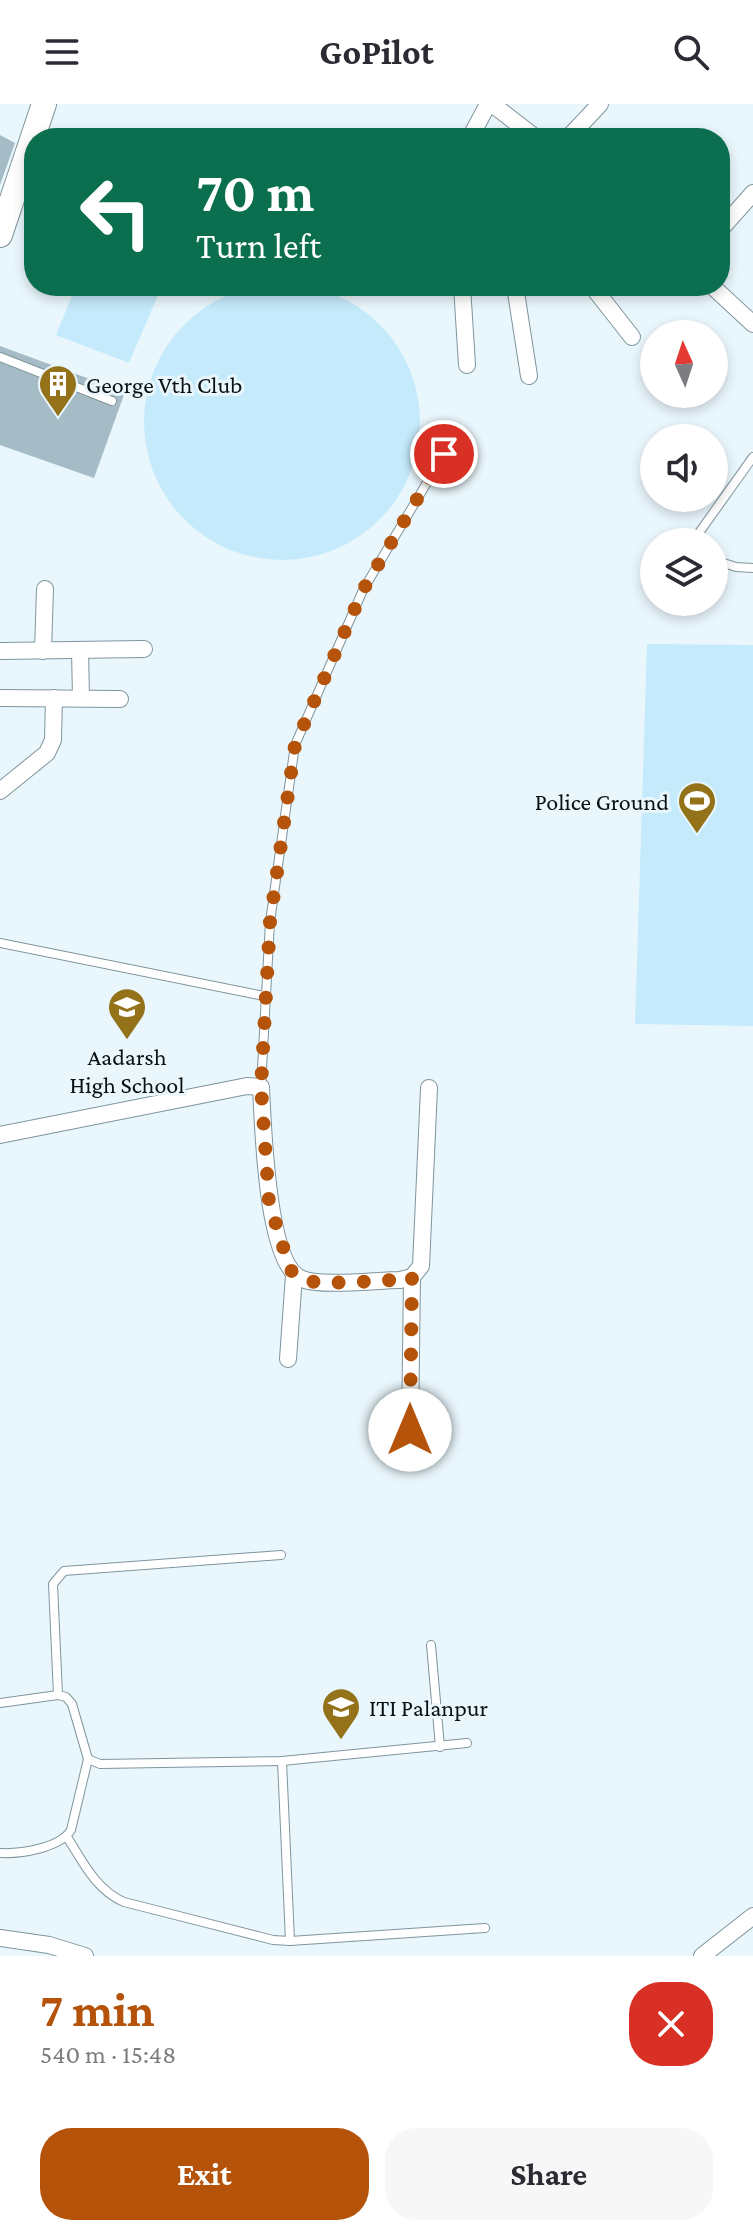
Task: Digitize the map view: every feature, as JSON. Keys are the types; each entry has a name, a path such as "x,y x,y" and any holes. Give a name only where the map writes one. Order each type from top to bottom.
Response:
{"street":[{"path":"36,128 44,104"},
{"path":"476,128 490,104 522,128"},
{"path":"577,128 600,104"},
{"path":"0,235 24,164"},
{"path":"730,219 753,193"},
{"path":"463,296 467,365"},
{"path":"517,296 529,376"},
{"path":"600,296 632,337"},
{"path":"723,296 753,324"},
{"path":"43,651 45,589"},
{"path":"0,651 144,649"},
{"path":"80,650 81,698"},
{"path":"0,698 120,699"},
{"path":"0,791 52,746 54,698"},
{"path":"0,1135 247,1086 261,1087 269,1202 294,1275 288,1359"},
{"path":"294,1275 304,1280 318,1281 400,1280 412,1277 421,1266 429,1088"},
{"path":"410,1430 412,1277"},
{"path":"702,1956 752,1920"},
{"path":"0,1938 48,1951 85,1956"}],"lane":[{"path":"0,357 112,401"},
{"path":"261,1087 270,922 295,745 363,590 444,454"},
{"path":"702,528 753,457"},
{"path":"728,564 753,568"},
{"path":"0,943 264,996"},
{"path":"58,1695 53,1584 64,1571 281,1555"},
{"path":"431,1645 440,1747"},
{"path":"0,1703 58,1695 66,1697 72,1704 88,1759 67,1837 50,1845 0,1853"},
{"path":"88,1759 100,1764 282,1761 467,1743"},
{"path":"282,1761 290,1941"},
{"path":"67,1837 98,1885 111,1897 273,1940 485,1928"}],"shaded area":[{"path":"72,296 158,296 129,363 56,335"},
{"path":"227,296 337,296 347,300 380,324 397,345 414,382 419,408 419,436 414,462 404,487 389,510 370,529 347,544 322,554 296,559 268,559 242,554 217,544 194,529 175,510 160,487 150,462 145,436 147,395 160,357 184,324 205,307"},
{"name":"Police Ground","path":"647,644 753,645 753,1026 635,1024"}],"building":[{"path":"0,135 15,143 0,185"},
{"name":"George Vth Club","path":"0,346 125,392 94,478 0,445"}],"place":[{"name":"George Vth Club","path":"58,418"},
{"name":"Police Ground","path":"697,835"},
{"name":"Aadarsh High School","path":"127,1041"},
{"name":"ITI Palanpur","path":"341,1741"}],"route":[{"path":"410,1430 412,1277 400,1280 304,1280 290,1269 274,1224 269,1202 261,1087 264,996 270,922 295,745 363,590 444,454"}]}
